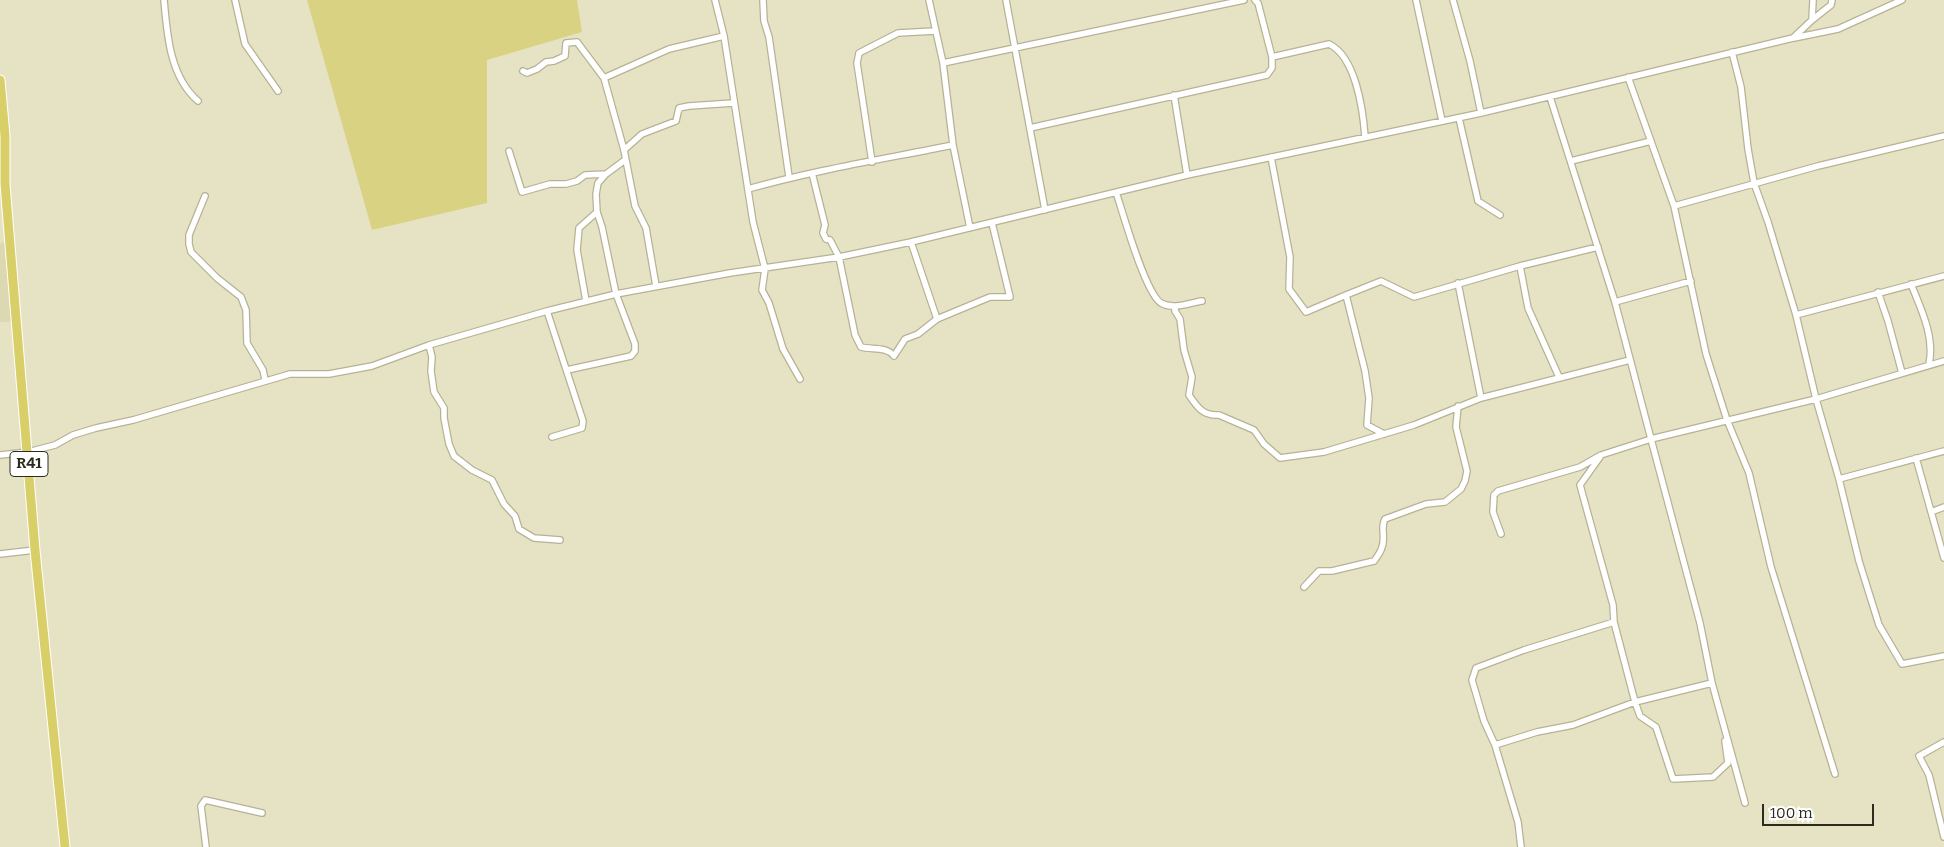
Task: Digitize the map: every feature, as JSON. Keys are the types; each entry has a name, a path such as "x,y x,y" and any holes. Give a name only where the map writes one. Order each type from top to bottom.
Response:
{"main road":[{"name":"R41","path":"0,80 5,136 5,184 35,550 65,847"}],"street":[{"path":"164,0 167,32 178,73 189,94 198,101"},
{"path":"235,0 245,44 278,91"},
{"path":"715,0 724,36 753,222 765,269 762,290 769,303 783,349 800,379"},
{"path":"763,0 764,21 769,37 789,177"},
{"path":"929,0 943,64 952,144 970,228"},
{"path":"1006,0 1045,210"},
{"path":"943,64 1244,0"},
{"path":"1030,128 1268,75 1272,68 1272,57 1258,3 1255,0"},
{"path":"1416,0 1442,121"},
{"path":"1453,0 1470,62 1481,113"},
{"path":"1812,20 1813,0"},
{"path":"1793,38 1832,5 1832,0"},
{"path":"0,455 28,452 55,445 73,435 96,428 243,389 265,380 290,374 329,374 372,366 429,345 586,301 656,286 839,257 912,242 1187,175 1481,113 1732,52 1838,29 1902,0"},
{"path":"872,162 857,63 859,53 898,34 935,31"},
{"path":"604,78 669,49 724,36"},
{"path":"523,71 527,73 537,69 546,62 565,56 566,42 577,42 604,78 624,150 636,206 646,228 656,286"},
{"path":"1272,57 1329,44 1338,48 1352,71 1363,117 1365,137"},
{"path":"1732,52 1741,87 1754,184 1768,222 1796,314 1816,399 1839,479 1859,561 1879,625 1902,664 1944,656"},
{"path":"1628,77 1674,206 1706,354 1727,420 1749,473 1771,567 1835,774"},
{"path":"1174,95 1187,175"},
{"path":"1550,97 1615,302 1700,623 1712,683 1745,803"},
{"path":"624,150 642,134 676,121 679,108 733,103"},
{"path":"1459,118 1478,201 1500,215"},
{"path":"1674,206 1944,136"},
{"path":"1571,161 1651,141"},
{"path":"748,189 789,177 872,162 952,144"},
{"path":"509,151 522,192 554,184 566,184 577,181 585,175 606,174"},
{"path":"1271,157 1290,257 1290,289 1306,312 1381,282 1414,297 1520,266 1598,247"},
{"path":"566,370 631,356 635,351 635,344 616,294 597,212 596,194 598,183 606,174 625,160"},
{"path":"812,173 825,225 822,233 826,239 830,240 839,257 855,335 861,347 882,349 891,352 894,356 905,339 918,334 936,319 990,297 1010,296 992,223"},
{"path":"1116,192 1145,278 1158,302 1176,306 1202,301"},
{"path":"206,196 189,236 188,244 191,252 217,278 241,297 246,310 247,343 259,364 265,380"},
{"path":"586,301 577,250 579,228 597,212"},
{"path":"912,242 936,319"},
{"path":"1520,266 1528,308 1559,377"},
{"path":"1796,314 1944,276"},
{"path":"1615,302 1691,281"},
{"path":"1458,283 1481,398"},
{"path":"1911,284 1922,310 1932,350 1929,364"},
{"path":"1878,292 1902,373"},
{"path":"1346,295 1365,371 1369,398 1367,426 1384,434"},
{"path":"1176,306 1175,311 1180,319 1184,350 1192,377 1189,394 1198,409 1202,412 1220,415 1254,430 1264,444 1280,458 1324,452 1414,425 1481,398 1630,360"},
{"path":"547,311 583,421 582,428 552,437"},
{"path":"429,345 432,357 431,370 434,392 444,408 449,444 454,456 472,470 492,480 504,504 515,516 519,529 534,538 560,540"},
{"path":"1501,534 1493,512 1494,495 1498,491 1580,467 1601,455 1651,439 1816,399 1944,361"},
{"path":"1304,587 1319,571 1332,571 1374,561 1382,549 1384,540 1382,525 1385,519 1426,504 1445,502 1461,489 1467,471 1456,427 1458,406"},
{"path":"1839,479 1944,451"},
{"path":"1601,455 1580,485 1613,605 1614,622 1635,702 1640,716 1656,727 1673,779 1713,777 1728,763 1722,721"},
{"path":"1916,458 1944,558"},
{"path":"1931,512 1944,507"},
{"path":"0,554 35,550"},
{"path":"1521,847 1518,822 1495,745 1484,721 1472,680 1476,668 1524,650 1614,622"},
{"path":"1495,745 1537,732 1573,725 1635,702 1712,683"},
{"path":"1944,742 1919,756 1929,775 1944,837"},
{"path":"206,847 201,806 205,800 262,813"}],"shaded area":[{"path":"307,0 577,0 582,32 487,60 487,203 372,230"},
{"path":"6,241 12,322 0,322 0,244"}]}
